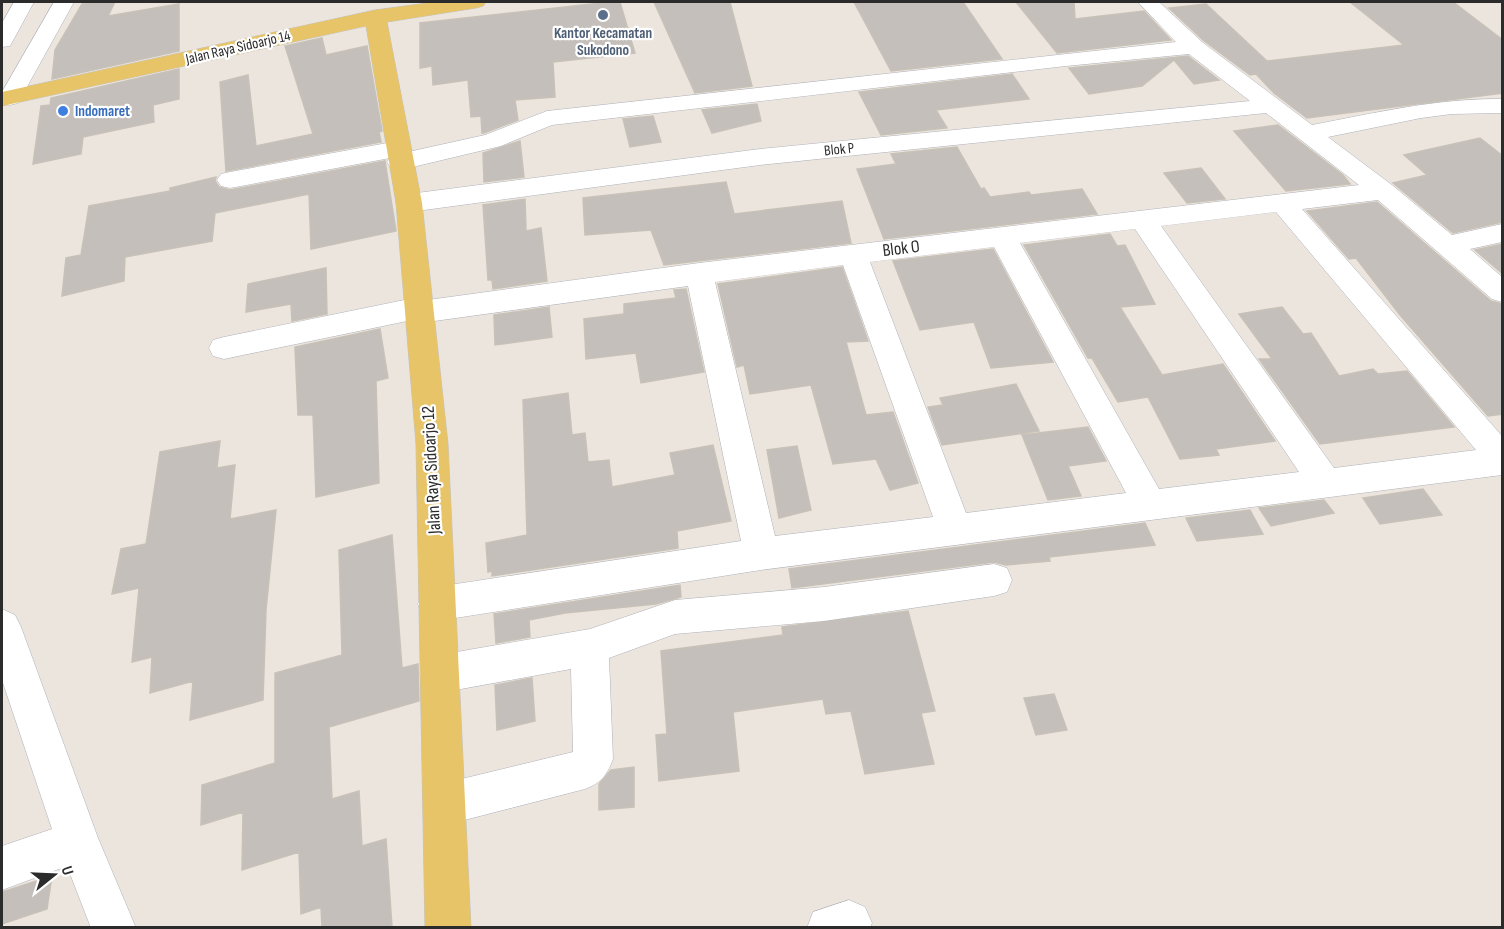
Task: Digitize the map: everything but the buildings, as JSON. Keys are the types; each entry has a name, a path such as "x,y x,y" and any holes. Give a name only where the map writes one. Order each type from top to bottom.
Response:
{"main road":[{"name":"Jalan Raya Sidoarjo 14","path":"6,99 136,72 375,16 463,2"},
{"name":"Jalan Raya Sidoarjo 12","path":"375,16 409,203 432,444 436,604 446,804 448,927"}],"street":[{"path":"2,41 24,2"},
{"path":"6,99 64,2"},
{"path":"1148,2 1194,47 1383,191 1503,292"},
{"path":"230,180 492,141 547,118 1066,59 1194,47"},
{"name":"Blok P","path":"409,203 760,157 1269,106"},
{"path":"1309,134 1421,111 1452,107 1503,106"},
{"name":"Blok O","path":"224,348 419,310 699,273 1383,191"},
{"path":"1282,203 1503,460"},
{"path":"1142,219 1326,484"},
{"path":"1447,245 1503,233"},
{"path":"1002,236 1149,504"},
{"path":"853,254 955,530"},
{"path":"699,273 761,554"},
{"path":"436,604 761,554 1503,460"},
{"path":"439,674 590,647 675,617 824,604 994,580"},
{"path":"2,627 78,841 114,927"},
{"path":"446,804 585,769 593,759 590,647"},
{"path":"2,868 78,841"}],"place":[{"name":"Kantor Kecamatan Sukodono","path":"603,15"},
{"name":"Indomaret","path":"63,111"}]}
